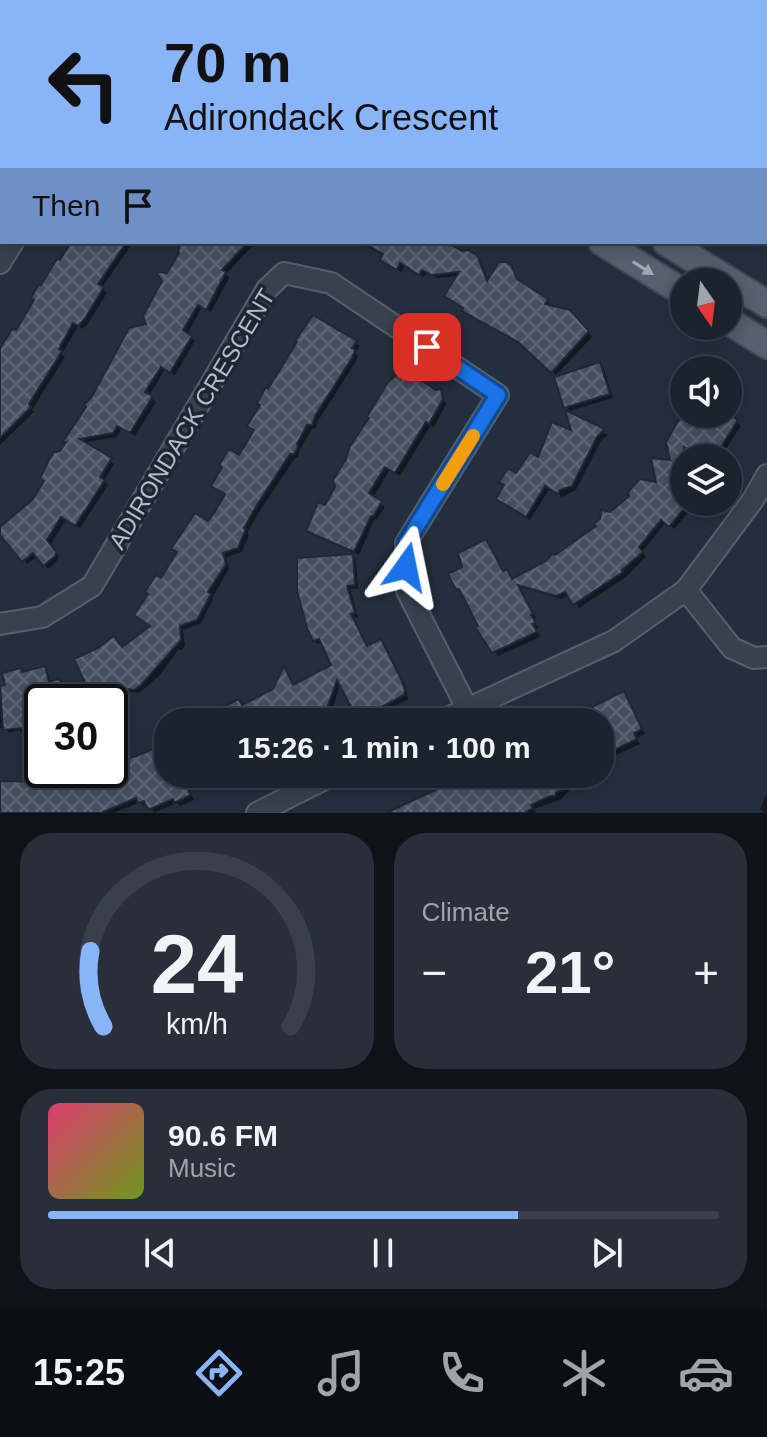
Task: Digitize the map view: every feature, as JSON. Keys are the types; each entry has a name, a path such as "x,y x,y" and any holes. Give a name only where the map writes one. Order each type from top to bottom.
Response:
{"main road":[{"path":"605,244 670,284"},
{"path":"669,244 767,304"},
{"path":"742,330 767,345"}],"street":[{"path":"0,263 12,244"},
{"name":"ADIRONDACK CRESCENT","path":"0,624 42,617 92,586 267,289 284,273 331,283 498,395 406,543 407,591 467,708"},
{"path":"467,708 614,641 686,590 753,500 767,475"},
{"path":"686,590 732,648 754,658 767,657"},
{"path":"257,813 307,788"}],"building":[{"path":"70,244 126,244 98,284 104,287 84,320 78,326 73,323 59,349 62,351 29,404 31,407 0,438 0,348 13,328 16,330 34,300 31,298 39,284 57,259 60,260"},
{"path":"181,244 246,244 222,270 226,272 206,310 198,305 183,330 192,336 170,373 161,367 145,392 153,396 130,433 117,426 113,433 80,439 112,458 100,477 105,480 75,526 61,517 47,540 56,552 55,556 43,566 33,553 22,562 0,535 0,527 33,499 44,481 40,478 49,460 66,442 62,443 86,407 84,404 91,398 129,328 146,324 143,316 162,281 156,272 167,273 179,253"},
{"path":"365,244 450,244 477,255 487,281 499,262 506,262 511,265 517,279 548,299 545,304 570,310 589,331 551,373 518,342 462,311 463,308 444,296 459,272 431,275 422,270 419,275 400,263 397,270 380,260 383,254"},
{"path":"313,315 357,341 352,348 355,350 352,358 312,425 307,425 294,454 290,454 257,505 244,528 238,548 223,553 226,564 208,592 211,594 197,620 180,626 181,640 134,690 128,689 128,684 86,684 74,659 98,648 114,636 122,647 150,626 134,615 148,594 145,592 156,575 161,578 177,552 171,549 195,513 208,521 214,513 225,494 211,486 222,467 219,465 229,449 239,455 254,430 247,426 260,405 257,403"},
{"path":"600,362 610,394 564,408 554,377"},
{"path":"404,369 436,390 441,389 443,399 395,473 385,467 369,493 382,501 371,516 354,552 306,531 318,502 325,505 335,487 333,480 350,446 388,382"},
{"path":"565,410 605,429 597,437 572,486 560,490 558,494 545,486 526,517 496,499 504,485 499,482 508,468 516,473 530,452 538,457 552,422 571,430"},
{"path":"674,428 733,428 723,444 670,444 670,460 666,442"},
{"path":"651,458 670,460 670,516 678,516 669,527 661,520 639,547 643,552 623,572 573,605 565,592 556,596 518,585 533,614 537,632 492,653 448,574 462,567 458,553 486,539 503,571 507,569 512,579 546,561 596,526 594,524 600,519 601,510 610,512 629,496 628,492 640,479 656,482"},
{"path":"353,554 355,585 347,586 355,613 351,614 367,646 381,639 402,681 404,695 380,708 353,708 337,680 327,708 221,708 239,699 242,705 273,689 284,666 293,685 331,665 319,639 313,641 307,628 297,591 297,558"},
{"path":"45,666 49,682 58,679 66,684 24,684 24,728 3,730 0,686 5,685 2,673 21,668 22,672"},
{"path":"624,691 642,729 634,733 637,739 614,750 614,708 592,707"},
{"path":"154,748 154,788 188,788 191,795 148,810 144,801 138,803 136,798 101,813 0,813 0,781 24,782 24,788 128,788 128,758"},
{"path":"440,788 565,788 555,796 531,805 533,808 524,813 386,813"}],"slow traffic":[{"path":"443,484 473,436"}],"route":[{"path":"406,567 406,543 498,395 427,347"}]}
